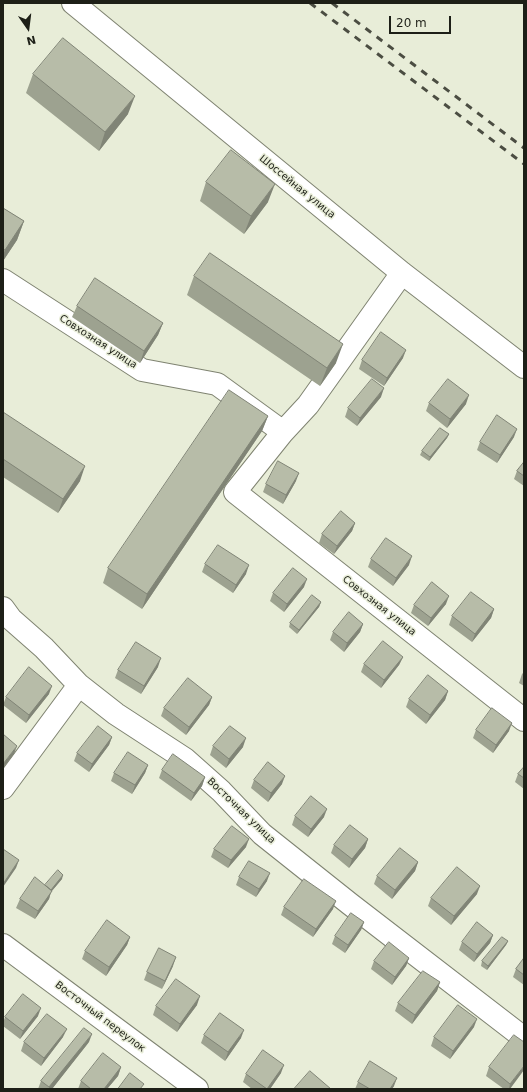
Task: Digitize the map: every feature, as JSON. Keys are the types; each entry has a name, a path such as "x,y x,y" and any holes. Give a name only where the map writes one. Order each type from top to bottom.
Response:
{"street":[{"name":"Шоссейная улица","path":"73,3 402,273 524,367"},
{"path":"283,432 308,405 402,273"},
{"name":"Совхозная улица","path":"3,280 142,370 217,384 283,432 235,492 524,720"},
{"name":"Восточная улица","path":"3,608 12,619 44,648 79,686 116,714 185,759 221,792 262,834 524,1038"},
{"path":"3,788 79,686"},
{"name":"Восточный переулок","path":"3,945 197,1089"}],"building":[{"path":"63,38 135,96 105,132 33,74"},
{"path":"231,150 275,184 251,216 206,182"},
{"path":"3,208 24,221 5,250 3,249"},
{"path":"210,253 343,344 327,368 194,276"},
{"path":"95,278 163,323 144,351 77,306"},
{"path":"381,332 406,350 387,378 362,360"},
{"path":"372,379 384,388 360,418 348,408"},
{"path":"448,379 469,395 450,419 429,403"},
{"path":"229,390 268,416 147,594 108,568"},
{"path":"3,412 85,466 63,499 3,459"},
{"path":"497,415 517,429 500,455 480,442"},
{"path":"440,428 449,434 430,457 422,451"},
{"path":"278,461 299,473 286,495 266,484"},
{"path":"524,462 524,476 517,471"},
{"path":"341,511 355,523 337,546 322,534"},
{"path":"386,538 412,556 396,578 371,559"},
{"path":"218,545 249,565 236,585 205,564"},
{"path":"293,568 307,579 287,604 273,593"},
{"path":"432,582 449,596 431,618 414,605"},
{"path":"471,592 494,609 475,634 452,616"},
{"path":"312,595 321,602 299,630 290,623"},
{"path":"349,612 363,624 347,643 333,632"},
{"path":"383,641 403,657 384,680 364,664"},
{"path":"136,642 161,658 144,686 118,670"},
{"path":"29,667 52,686 29,715 6,697"},
{"path":"428,675 448,691 430,715 409,699"},
{"path":"188,678 212,697 189,727 164,708"},
{"path":"492,708 512,723 496,745 476,730"},
{"path":"98,726 112,737 92,764 77,753"},
{"path":"230,726 246,738 229,759 213,746"},
{"path":"3,734 17,746 3,764"},
{"path":"128,752 148,765 135,785 114,773"},
{"path":"173,754 205,777 194,793 162,770"},
{"path":"268,762 285,776 271,793 254,780"},
{"path":"524,767 524,778 518,774"},
{"path":"311,796 327,809 311,829 295,816"},
{"path":"350,825 368,839 352,859 334,845"},
{"path":"232,826 249,839 231,860 214,849"},
{"path":"400,848 418,862 395,890 377,876"},
{"path":"3,849 19,860 3,884"},
{"path":"249,861 270,873 259,889 239,877"},
{"path":"457,867 480,886 454,916 431,898"},
{"path":"58,870 63,875 51,890 45,885"},
{"path":"35,877 52,891 38,911 20,899"},
{"path":"304,879 336,901 316,929 284,907"},
{"path":"351,913 364,922 348,945 335,936"},
{"path":"107,920 130,937 109,967 85,951"},
{"path":"477,922 493,935 477,954 462,942"},
{"path":"502,937 508,941 488,966 482,961"},
{"path":"389,942 409,958 395,977 374,961"},
{"path":"159,948 176,957 165,981 147,972"},
{"path":"524,958 524,975 516,969"},
{"path":"423,971 440,982 415,1015 398,1003"},
{"path":"176,979 200,996 180,1024 156,1006"},
{"path":"23,994 41,1008 23,1031 5,1017"},
{"path":"458,1005 477,1019 453,1051 434,1037"},
{"path":"220,1013 244,1030 228,1052 204,1035"},
{"path":"47,1014 67,1029 44,1058 24,1042"},
{"path":"84,1028 92,1034 49,1087 41,1081"},
{"path":"514,1035 524,1042 524,1066 510,1084 489,1067"},
{"path":"263,1050 284,1065 267,1089 246,1074"},
{"path":"103,1053 121,1067 104,1089 91,1089 81,1081"},
{"path":"370,1061 397,1078 390,1089 370,1089 358,1082"},
{"path":"310,1071 331,1089 294,1089"},
{"path":"130,1073 144,1084 140,1089 118,1089"}],"railway":[{"path":"310,3 524,164"},
{"path":"332,3 524,148"}]}
